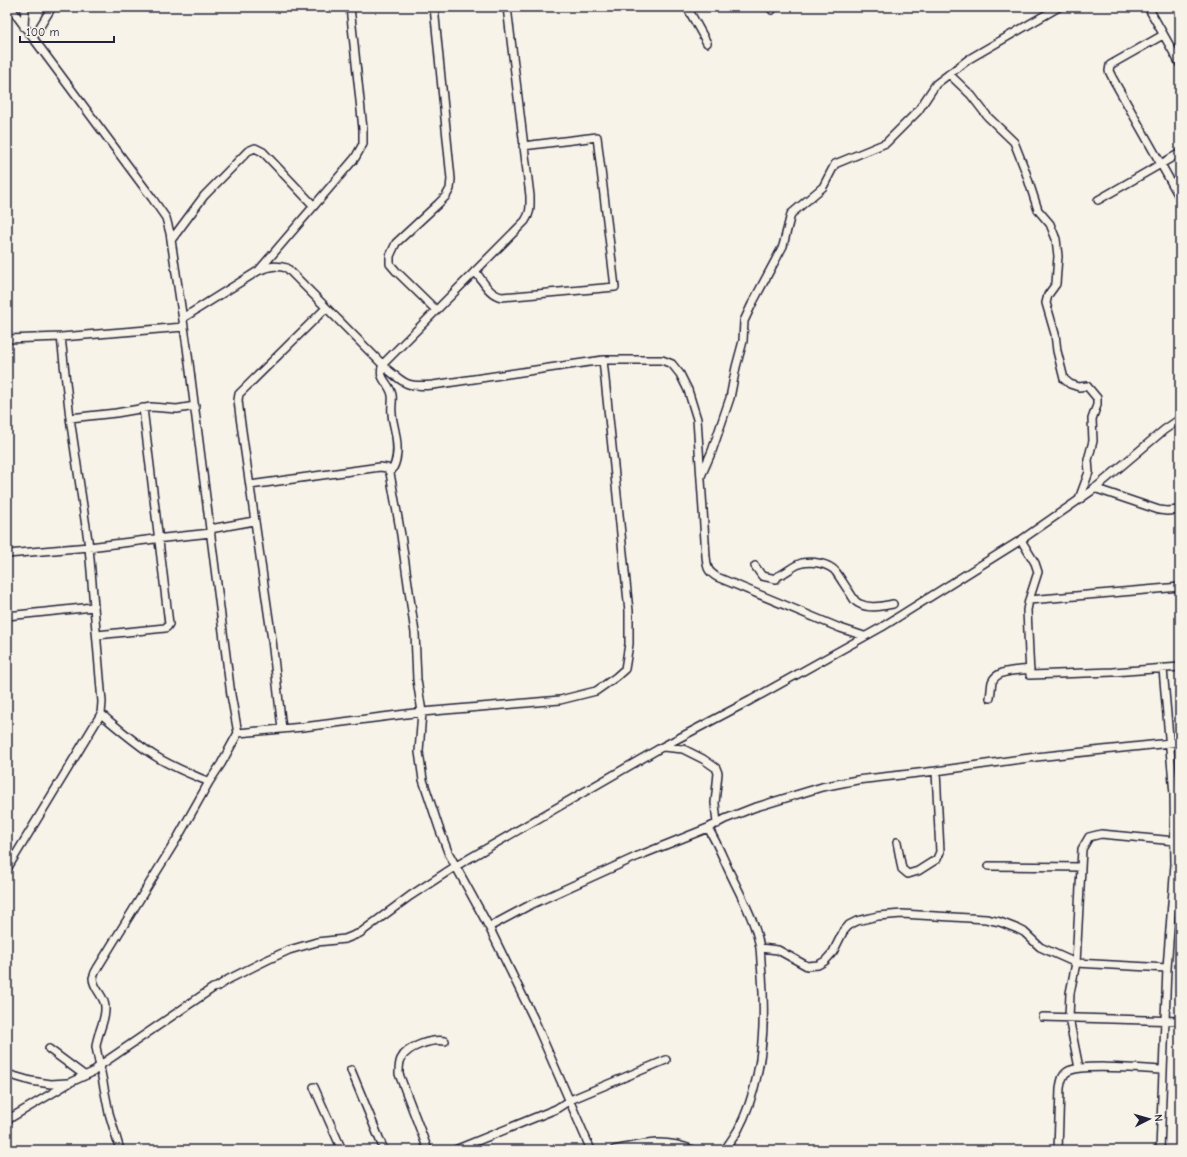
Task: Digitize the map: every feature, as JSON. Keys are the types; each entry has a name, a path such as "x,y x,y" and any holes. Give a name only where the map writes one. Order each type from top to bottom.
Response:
{"street":[{"path":"10,7 166,218 172,239 238,733 178,837 98,967 94,976 94,982 104,1001 106,1009 104,1020 96,1041 96,1047 109,1113 120,1150"},
{"path":"24,27 26,7"},
{"path":"33,38 52,7"},
{"path":"258,271 355,158 363,144 363,129 350,7"},
{"path":"434,7 451,179 450,189 446,196 438,204 396,243 390,256 390,264 436,310"},
{"path":"390,473 395,467 397,459 397,446 392,413 392,393 383,380 381,374 383,364 525,221 529,214 530,196 507,7"},
{"path":"687,7 708,43"},
{"path":"701,478 730,398 743,341 744,321 783,246 791,214 823,187 834,164 886,143 918,111 936,84 969,58 1059,7"},
{"path":"1148,7 1180,64"},
{"path":"1163,34 1110,64 1109,71 1112,79 1180,198"},
{"path":"949,74 971,95 988,117 1014,142 1038,210 1050,224 1056,239 1058,256 1056,284 1048,295 1046,304 1055,334 1064,379 1070,384 1079,387 1087,386 1097,398 1097,405 1092,419 1093,441 1088,460 1089,472 1079,499"},
{"path":"475,271 491,293 502,298 615,287 597,137 523,146"},
{"path":"172,239 204,196 248,151 255,148 263,152 314,206"},
{"path":"1098,200 1180,153"},
{"path":"182,318 258,271 268,267 278,266 287,268 387,369 405,384 412,386 432,385 603,360 662,360 672,364 680,374 688,390 697,419 707,562 711,573 717,577 840,628 864,636"},
{"path":"282,729 272,640 238,400 239,394 326,308"},
{"path":"7,339 60,337 184,327"},
{"path":"7,869 101,714 102,702 89,547 60,337"},
{"path":"238,733 422,712 560,700 596,691 625,669 629,644 630,611 603,360"},
{"path":"70,418 116,413 151,407 177,409 195,406"},
{"path":"97,635 165,628 168,626 169,622 143,408"},
{"path":"7,1120 71,1082 93,1072 99,1066 213,988 217,988 229,979 266,960 304,945 352,937 456,866 662,747 751,700 882,627 1021,540 1094,488 1164,430 1180,419"},
{"path":"250,485 380,468 387,468 390,473 401,535 415,633 417,680 422,712 419,752 424,780 448,852 490,927 533,1017 592,1150"},
{"path":"1094,488 1159,510 1180,510"},
{"path":"7,554 89,547 159,538 211,531 254,521"},
{"path":"1021,540 1038,568 1038,575 1027,610 1030,675 1112,672 1180,667"},
{"path":"755,566 762,576 776,579 778,576 802,563 816,563 828,566 836,572 846,589 858,603 873,607 893,604"},
{"path":"1029,600 1180,587"},
{"path":"7,616 93,607"},
{"path":"1160,1150 1164,1020 1176,864 1174,794 1163,669"},
{"path":"990,698 992,683 995,677 1001,673 1030,670"},
{"path":"101,714 133,741 156,757 178,769 209,782"},
{"path":"490,927 530,906 624,862 753,808 822,787 857,780 936,771 1036,756 1180,742"},
{"path":"662,747 683,749 703,759 716,768 718,773 715,803 717,824"},
{"path":"897,842 902,869 908,874 918,871 938,859 940,852 936,771"},
{"path":"708,828 744,902 753,925 760,948 764,1011 763,1033 757,1076 738,1131 725,1150"},
{"path":"1079,1068 1069,1018 1070,994 1076,963 1082,849 1089,837 1101,834 1175,841"},
{"path":"989,866 1081,867"},
{"path":"760,948 778,950 808,966 818,965 825,961 833,952 843,932 849,925 857,921 878,916 902,914 944,916 986,919 1000,922 1024,932 1040,947 1076,963 1167,968"},
{"path":"1043,1017 1180,1021"},
{"path":"428,1150 399,1074 400,1061 408,1050 428,1041 445,1041"},
{"path":"49,1049 84,1075"},
{"path":"455,1150 556,1109 570,1100 666,1060"},
{"path":"1058,1150 1060,1088 1066,1072 1071,1069 1086,1066 1162,1070"},
{"path":"351,1070 384,1150"},
{"path":"7,1074 30,1081 51,1084 71,1082"},
{"path":"314,1087 342,1150"},
{"path":"614,1150 648,1143 668,1143 693,1150"}]}
